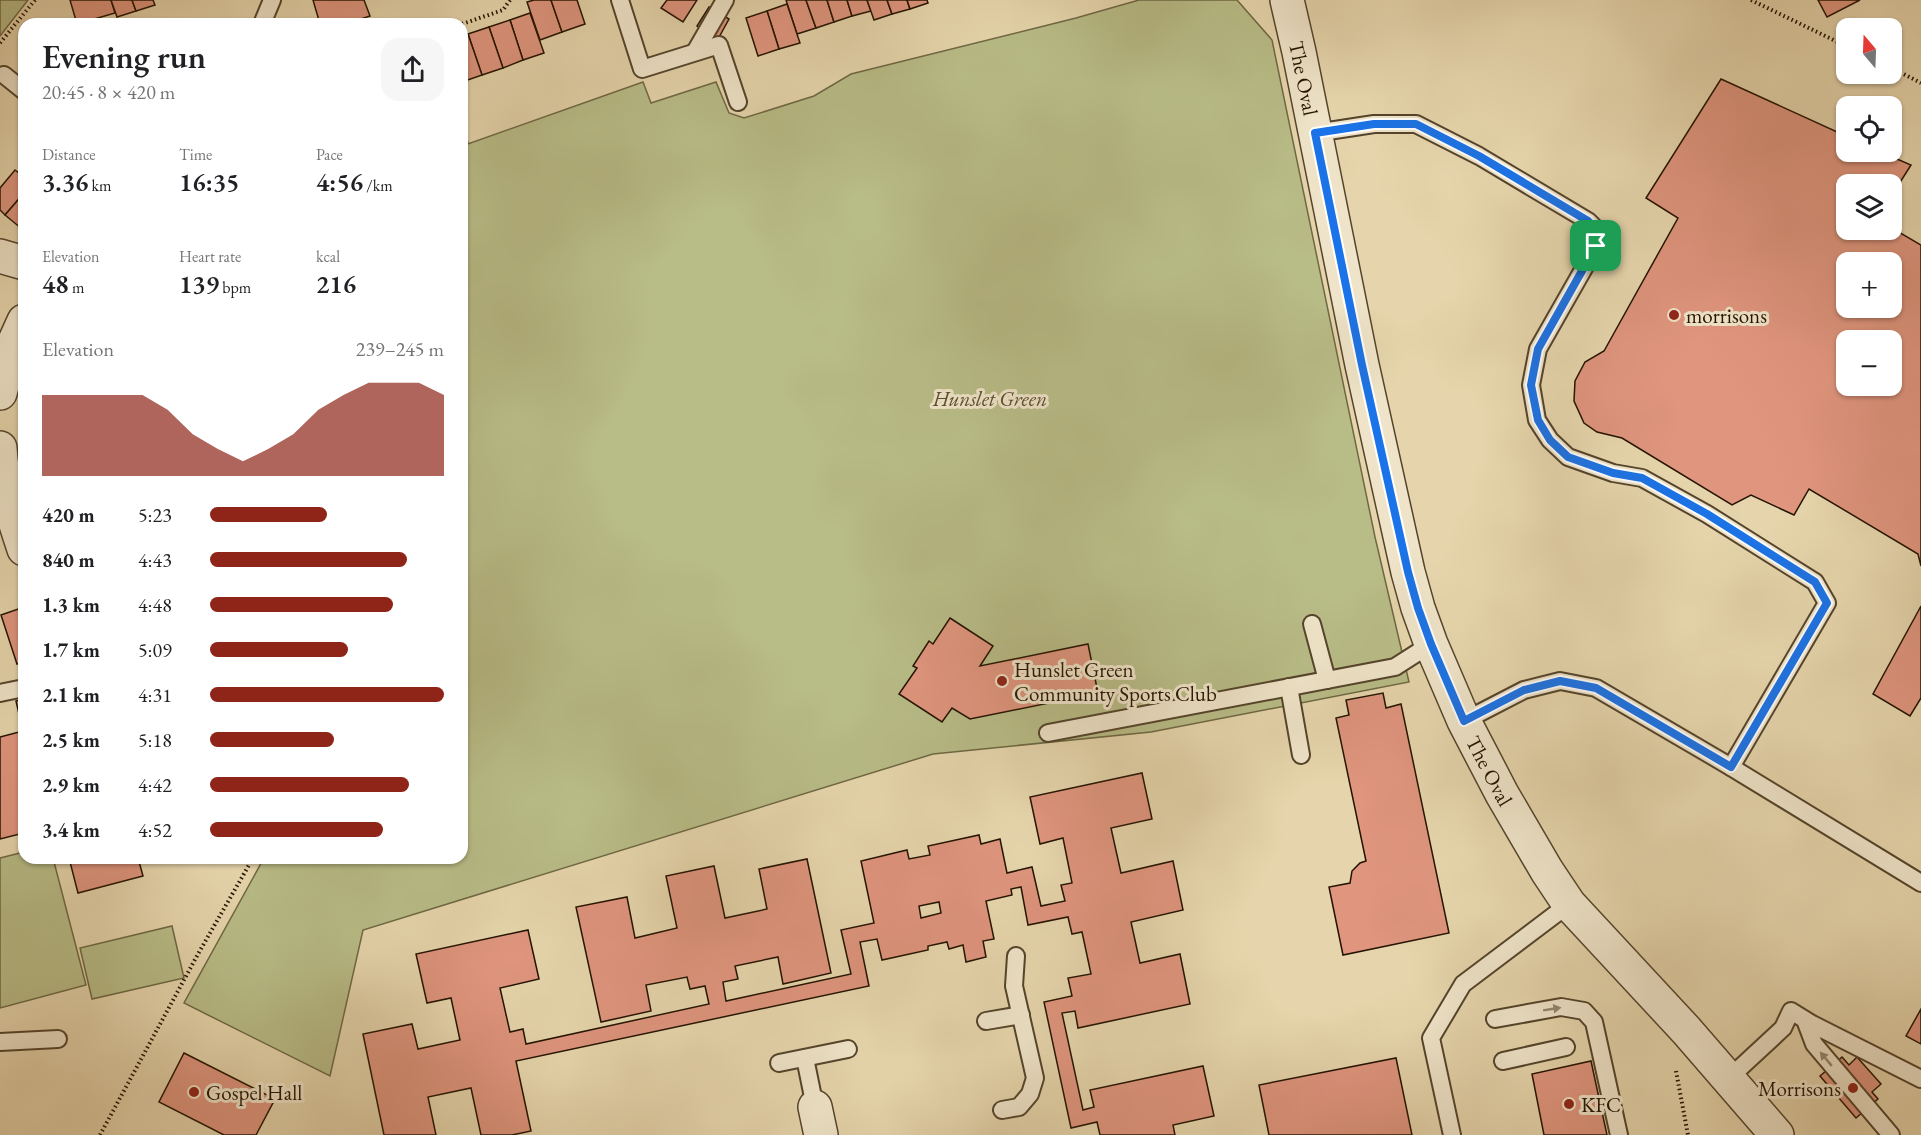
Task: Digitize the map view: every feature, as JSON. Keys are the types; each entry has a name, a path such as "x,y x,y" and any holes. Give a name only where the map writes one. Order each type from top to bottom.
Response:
{"street":[{"name":"The Oval","path":"1287,0 1402,549 1418,608 1464,721 1502,795 1569,904 1681,1025 1776,1135"},
{"path":"0,256 18,261"},
{"path":"2,378 18,334"},
{"path":"0,448 10,510 18,532"},
{"name":"The Oval","path":"1731,1083 1751,1135"}],"lane":[{"path":"264,18 272,0"},
{"path":"620,0 642,69 719,45 738,102"},
{"path":"696,52 725,0"},
{"path":"4,75 18,86"},
{"path":"1315,133 1374,124 1416,124 1479,156 1588,221 1595,228 1599,237 1596,246 1538,349 1531,385 1538,420 1550,440 1568,457 1613,473 1642,478 1707,514 1815,582 1827,603 1731,767"},
{"path":"1312,624 1327,680"},
{"path":"1048,733 1395,666 1431,644"},
{"path":"1464,721 1524,690 1560,681 1596,688 1921,883"},
{"path":"1289,687 1301,755"},
{"path":"0,693 18,689"},
{"path":"1452,1135 1431,1038 1463,984 1569,904"},
{"path":"1002,1110 1019,1107 1030,1095 1035,1078 1014,986 1016,956"},
{"path":"1495,1019 1561,1007 1584,1011 1594,1022 1619,1135"},
{"path":"1731,1083 1783,1028 1791,1011 1921,1079"},
{"path":"986,1021 1021,1015"},
{"path":"1805,1020 1814,1044 1891,1135"},
{"path":"0,1042 58,1039"},
{"path":"1503,1061 1566,1047"},
{"path":"779,1063 848,1049"},
{"path":"805,1058 818,1121"}],"path":[{"path":"20,18 35,0"},
{"path":"468,22 503,10 510,0"},
{"path":"1751,0 1836,41"},
{"path":"0,43 18,21"},
{"path":"1902,73 1921,82"},
{"path":"100,1135 250,864"},
{"path":"1681,1025 1673,1056 1688,1135"}],"green space":[{"path":"0,0 28,0 0,36"},
{"name":"Hunslet Green","path":"1139,0 1237,0 1272,40 1375,537 1409,682 1151,732 933,754 363,930 330,1076 184,1003 261,864 468,864 468,144 643,82 651,103 716,82 729,113 744,118 814,96 851,74"},
{"path":"18,854 18,864 55,864 86,985 0,1008 0,858"},
{"path":"172,926 184,978 92,999 80,948"}],"building":[{"path":"70,0 111,0 115,13 98,18 75,18"},
{"path":"111,0 132,0 136,11 117,17"},
{"path":"132,0 153,0 155,5 136,11"},
{"path":"313,0 364,0 370,16 364,18 318,18"},
{"path":"551,0 562,32 540,40 527,2"},
{"path":"551,0 577,0 585,24 562,32"},
{"path":"667,0 697,0 683,22 661,8"},
{"path":"786,0 806,0 816,28 797,34"},
{"path":"806,0 827,0 834,22 816,28"},
{"path":"827,0 847,0 852,16 834,22"},
{"path":"847,0 867,0 871,11 852,16"},
{"path":"867,0 887,0 892,14 874,20"},
{"path":"887,0 907,0 910,9 892,14"},
{"path":"907,0 927,0 928,3 910,9"},
{"path":"1818,0 1860,0 1827,17"},
{"path":"787,4 800,43 779,49 767,11"},
{"path":"709,7 729,19 718,39 697,26"},
{"path":"767,11 779,49 758,56 746,18"},
{"path":"530,13 544,53 523,60 510,20"},
{"path":"510,20 523,60 503,68 489,27"},
{"path":"489,27 503,68 482,75 468,34"},
{"path":"468,34 482,75 468,80"},
{"name":"Morrisons","path":"1721,79 1836,131 1836,162 1902,161 1911,165 1902,179 1902,174 1836,174 1836,240 1902,240 1902,234 1921,245 1921,566 1918,554 1809,489 1794,515 1751,495 1732,505 1622,438 1597,432 1584,423 1574,401 1575,381 1585,362 1604,351 1678,218 1646,198"},
{"path":"15,170 18,172 18,200 5,215 0,210 0,188"},
{"path":"18,200 18,226 5,215"},
{"path":"1921,606 1921,698 1910,716 1873,694"},
{"path":"18,609 18,664 17,664 1,615"},
{"name":"Hunslet Green Community Sports Club","path":"950,618 993,646 980,666 1088,644 1098,693 970,719 952,708 942,722 899,694 917,668 913,666 929,641 933,644"},
{"path":"1383,693 1386,708 1401,704 1449,933 1343,955 1329,887 1350,883 1352,871 1360,863 1366,861 1336,718 1349,715 1346,700"},
{"path":"18,732 18,834 0,839 0,737"},
{"path":"1142,773 1152,819 1111,828 1121,873 1173,861 1183,910 1131,922 1140,963 1180,954 1190,1004 1078,1028 1075,1011 1062,1013 1083,1110 1094,1107 1090,1090 1203,1066 1214,1116 1173,1125 1175,1135 1100,1135 1097,1122 1071,1128 1044,1002 1072,996 1068,978 1091,974 1082,932 1072,934 1068,917 1028,925 1021,887 1011,889 1012,895 986,901 994,939 983,941 986,957 966,962 963,945 949,949 947,942 928,946 928,950 882,960 877,939 860,942 869,986 516,1061 531,1131 512,1135 481,1135 471,1088 428,1097 436,1135 384,1135 363,1034 412,1024 418,1049 460,1040 451,998 427,1003 416,954 528,930 539,979 500,988 510,1032 523,1029 526,1044 709,1004 705,986 690,989 687,977 646,985 651,1011 601,1022 576,907 627,897 635,938 677,928 666,876 714,866 725,918 767,909 759,869 807,859 831,973 783,984 778,957 735,966 738,979 723,982 726,1001 851,974 841,930 874,923 861,861 907,850 909,859 930,855 928,846 979,835 981,844 1000,839 1007,873 1032,867 1041,906 1065,901 1061,885 1072,883 1063,838 1040,844 1030,797","holes":["939,902 941,913 921,918 919,906"]},
{"path":"71,864 140,864 143,876 78,893"},
{"path":"1921,1009 1921,1044 1906,1036"},
{"path":"184,1053 275,1099 256,1135 224,1135 159,1102"},
{"name":"Morrisons","path":"1842,1057 1849,1065 1857,1057 1881,1084 1872,1092 1878,1099 1856,1118 1820,1076"},
{"path":"1396,1058 1412,1135 1269,1135 1259,1085"},
{"name":"KFC","path":"1591,1061 1607,1135 1544,1135 1532,1074"}],"place":[{"name":"morrisons","path":"1674,315"},
{"name":"Hunslet Green Community Sports Club","path":"1002,681"},
{"name":"Morrisons","path":"1853,1088"},
{"name":"Gospel Hall","path":"194,1092"},
{"name":"KFC","path":"1569,1104"}],"route":[{"path":"1374,124 1416,124 1479,156 1588,221 1595,228 1599,237 1596,246 1538,349 1531,385 1538,420 1550,440 1568,457 1613,473 1642,478 1707,514 1815,582 1827,603 1731,767 1596,688 1560,681 1524,690 1464,721 1431,644 1408,572 1362,365 1315,133 1374,124"}]}
